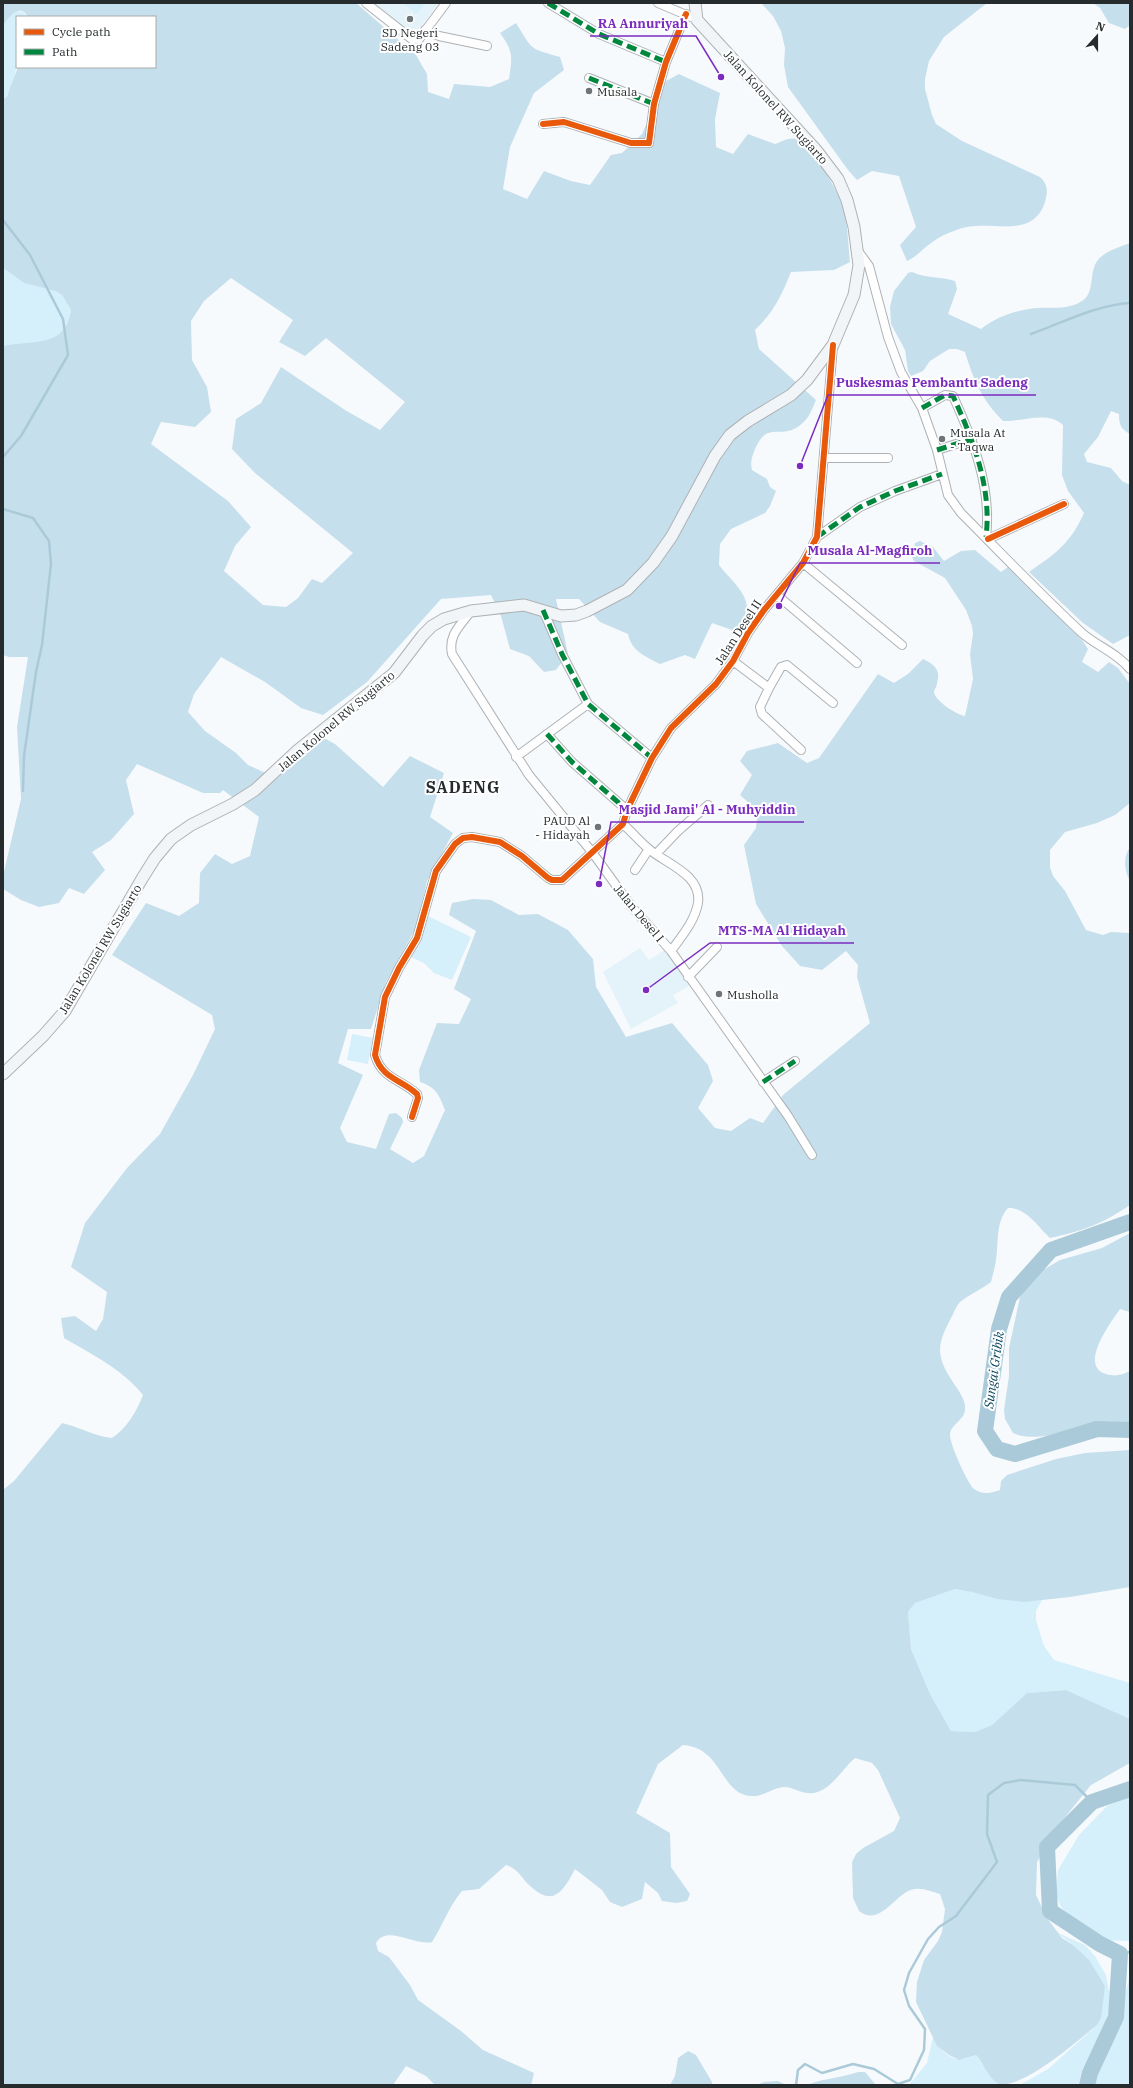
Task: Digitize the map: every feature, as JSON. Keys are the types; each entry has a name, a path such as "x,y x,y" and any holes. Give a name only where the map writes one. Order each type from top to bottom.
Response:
{"main road":[{"path":"695,3 697,20"},
{"name":"Jalan Kolonel RW Sugiarto","path":"3,1074 65,1011 151,864 171,839 191,825 233,804 255,790 298,750 394,673 432,626 451,616 471,611 524,605 561,616 576,615 587,611 627,590 653,563 672,536 715,456 730,435 748,421 791,395 807,380 833,345 854,295 859,265 858,251 847,200 838,179 817,151 697,20"}],"street":[{"path":"366,3 410,40 419,39 446,3"},
{"path":"548,3 599,34 666,62"},
{"path":"658,3 697,20"},
{"path":"543,124 564,122 631,143 646,144 650,141 654,104 666,62 686,14"},
{"path":"425,30 439,36 487,46"},
{"path":"589,78 654,104"},
{"path":"858,251 869,266 888,338 901,372 922,408 937,450 948,495 961,513 1060,613 1090,640 1120,659 1130,669"},
{"name":"Jalan Desel II","path":"624,824 627,810 652,758 671,728 716,684 733,661 748,633 777,594 803,563 817,537 825,458 833,345"},
{"path":"922,408 945,395 952,396 972,439 984,488 987,538"},
{"path":"937,450 972,439"},
{"path":"825,458 888,458"},
{"path":"817,537 860,507 895,491 942,474"},
{"path":"987,538 1064,504"},
{"path":"803,563 902,645"},
{"path":"777,594 857,663"},
{"path":"543,610 562,654 588,704 652,758"},
{"name":"Jalan Desel I","path":"471,611 452,636 450,644 452,654 516,757 552,806 592,852 631,906 671,951 764,1082 812,1155"},
{"path":"733,661 769,688"},
{"path":"801,750 762,714 760,707 781,667 787,665 833,703"},
{"path":"516,757 588,704"},
{"path":"547,734 572,762 627,810"},
{"path":"635,870 653,852 708,805"},
{"path":"412,1117 418,1098 416,1094 384,1072 378,1064 375,1055 385,997 399,968 417,938 436,871 455,844 463,838 472,837 500,842 522,856 552,880 562,880 624,824 653,852 686,875 692,881 698,896 698,904 692,920 671,951"},
{"path":"688,977 717,947"},
{"path":"764,1082 795,1061"}],"shaded area":[{"path":"3,3 356,3 416,55 427,74 428,92 449,99 454,84 490,87 509,79 511,55 508,45 500,33 516,23 532,47 542,52 560,57 564,70 534,93 510,147 503,189 527,199 544,171 571,181 590,185 611,155 622,153 642,134 666,81 679,74 720,93 715,119 716,147 733,154 748,134 775,144 788,139 796,139 802,143 817,159 837,192 844,209 850,262 834,270 791,272 776,303 767,317 755,330 759,349 816,400 809,416 796,428 790,431 769,433 764,435 760,440 752,457 752,470 767,479 770,487 776,491 770,506 765,513 731,529 720,544 719,565 742,593 747,607 747,615 738,632 712,623 695,659 685,655 660,664 640,653 633,645 628,634 600,622 579,599 556,599 568,654 556,670 544,672 529,656 510,649 501,616 491,595 441,599 367,682 323,715 301,708 265,682 221,657 194,694 188,712 205,731 236,753 248,765 277,778 324,738 335,744 383,787 410,756 444,773 430,817 453,833 427,881 417,926 386,982 371,1029 348,1029 338,1063 363,1075 340,1128 347,1142 376,1149 389,1114 396,1113 402,1118 403,1122 390,1149 413,1163 424,1156 445,1110 436,1092 430,1086 420,1082 419,1070 437,1023 459,1024 471,999 454,989 476,931 449,915 452,903 473,899 491,900 519,915 538,914 568,930 593,959 596,987 626,1037 672,1023 708,1065 713,1081 698,1108 715,1128 731,1131 750,1118 763,1123 783,1095 870,1023 857,977 858,965 846,951 822,970 800,966 782,946 756,904 744,845 756,828 758,811 740,795 752,775 740,761 747,751 778,743 807,763 819,758 878,674 894,683 908,674 923,659 936,668 938,674 937,685 934,692 935,696 947,707 965,716 973,679 970,654 973,634 972,626 966,610 945,578 914,561 912,557 915,543 920,541 933,547 944,561 961,551 975,550 1001,572 1008,567 1082,640 1088,649 1082,662 1098,672 1109,662 1118,668 1130,684 1130,803 1115,815 1097,823 1065,832 1050,850 1050,867 1053,876 1065,891 1086,930 1103,935 1111,932 1130,933 1130,1205 1092,1226 1072,1233 1050,1238 1026,1214 1008,1208 999,1226 996,1260 991,1282 960,1302 943,1335 940,1348 942,1362 965,1405 963,1416 953,1427 950,1434 950,1439 971,1486 977,1491 987,1493 1000,1490 1001,1481 1007,1475 1056,1459 1085,1453 1130,1450 1130,1587 1070,1597 1024,1602 998,1599 955,1589 915,1603 908,1612 911,1649 930,1694 951,1731 975,1732 992,1725 1027,1693 1066,1690 1130,1719 1130,1763 1091,1785 1066,1816 1037,1862 1036,1895 1047,1918 1062,1938 1073,1945 1089,1960 1105,1986 1101,2018 1097,2025 1064,2052 1022,2079 1010,2083 999,2084 989,2075 976,2055 959,2060 949,2055 937,2046 916,2002 917,1982 924,1960 938,1941 942,1932 945,1909 940,1894 915,1889 908,1891 881,1912 874,1915 867,1915 859,1911 853,1898 852,1862 856,1854 863,1848 894,1831 900,1818 878,1770 872,1763 855,1758 834,1781 815,1793 807,1793 784,1787 760,1795 751,1796 741,1793 733,1788 714,1762 706,1754 696,1748 683,1745 658,1764 636,1813 670,1833 671,1867 690,1894 687,1901 676,1903 662,1901 658,1893 645,1882 642,1899 622,1907 610,1902 602,1890 575,1869 561,1891 556,1895 543,1895 527,1883 516,1870 506,1865 479,1889 462,1891 453,1903 432,1942 417,1941 394,1935 387,1935 376,1943 378,1951 389,1957 410,1985 418,2000 461,2031 483,2050 534,2073 531,2085 435,2085 426,2076 406,2066 393,2085 3,2085 3,1490 14,1481 62,1423 112,1438 122,1430 130,1419 138,1407 143,1395 116,1370 64,1338 61,1318 75,1316 96,1331 103,1319 107,1292 71,1267 85,1223 127,1168 160,1134 193,1075 215,1029 212,1015 112,955 146,903 179,916 199,903 200,873 215,854 232,864 250,856 259,817 223,790 220,793 203,793 137,764 126,780 134,814 111,840 92,852 105,870 84,894 69,888 59,903 39,907 21,900 3,889 3,876 21,799 17,727 28,657 9,657 3,655 3,346 36,342 55,337 62,331 68,322 71,310 62,295 55,291 24,283 3,268 3,99 7,96 18,68 156,68 156,16 27,16 25,13 18,11 14,12 3,26","holes":["231,278 293,320 279,342 305,356 326,338 405,402 380,430 345,410 281,367 261,403 236,419 232,449 255,473 353,553 322,583 312,579 298,598 286,607 263,605 224,571 235,546 251,527 228,501 151,444 161,422 195,427 211,412 207,387 192,360 191,321 204,301"]},
{"name":"SD Negeri Sadeng 03","path":"372,3 439,3 414,35"},
{"path":"403,3 422,3 424,5 417,14"},
{"path":"761,3 987,3 944,37 929,61 925,79 925,89 936,124 962,141 1040,177 1045,183 1047,195 1039,214 1030,222 1020,225 970,226 959,229 936,239 907,261 900,245 916,227 899,176 872,171 857,180 848,170 788,87 784,65 785,48 781,31 773,16"},
{"path":"1093,3 1130,3 1130,25 1125,29 1109,23 1100,8"},
{"path":"15,11 23,12 27,16 16,16 16,67 13,83 9,92 3,99 3,26 8,16"},
{"path":"1130,243 1130,434 1121,426 1119,414 1111,411 1098,437 1084,454 1087,462 1111,468 1122,481 1130,485 1130,635 1113,644 1083,623 1029,572 1055,553 1068,540 1079,524 1084,513 1068,491 1062,475 1063,425 1050,418 1042,417 1003,421 989,405 979,389 965,352 957,349 949,349 930,361 923,371 911,376 908,371 905,350 891,324 890,307 894,291 908,273 912,272 923,276 944,278 955,281 957,289 948,314 981,329 1000,317 1022,310 1071,306 1082,301 1089,292 1093,270 1098,260 1109,252"},
{"path":"3,268 24,283 55,291 62,295 71,310 68,322 62,331 55,337 36,342 3,346"},
{"path":"1130,847 1130,881 1126,872 1125,859"},
{"path":"428,916 471,937 452,980 434,973 424,963 409,956"},
{"path":"640,948 649,960 666,949 689,986 673,995 678,1003 631,1029 603,972"},
{"path":"352,1034 373,1038 368,1064 347,1060"},
{"path":"1130,1233 1130,1312 1120,1309 1099,1343 1095,1362 1098,1369 1109,1375 1124,1374 1130,1371 1130,1423 1105,1422 1047,1436 1035,1437 1013,1433 1005,1419 1004,1410 1009,1376 1009,1348 1020,1297 1038,1273 1060,1260 1102,1248"},
{"path":"955,1589 1008,1599 1030,1601 1042,1600 1036,1611 1036,1620 1044,1646 1054,1660 1130,1683 1130,1719 1066,1690 1027,1693 992,1725 975,1732 951,1731 930,1694 911,1649 908,1612 915,1603"},
{"path":"1130,1796 1130,1941 1102,1940 1074,1920 1061,1907 1056,1894 1058,1870 1079,1835 1107,1806"},
{"path":"1056,1932 1085,1945 1095,1956 1106,1975 1111,2002 1103,2033 1082,2072 1078,2085 1020,2085 1048,2069 1097,2025 1105,1986 1073,1945"},
{"path":"1130,1975 1130,2085 1093,2085 1118,2023"},
{"path":"933,2037 940,2048 948,2055 956,2059 976,2055 991,2077 1001,2085 909,2085 927,2063"},
{"path":"688,2051 696,2055 712,2082 712,2085 670,2085 675,2076 678,2058"},
{"path":"858,2072 865,2072 876,2085 807,2085 845,2076"},
{"path":"778,2081 786,2085 756,2085 764,2082"}],"waterway":[{"path":"3,220 30,255 63,319 68,355 21,436 3,457"},
{"path":"1031,334 1079,315 1117,304 1130,303"},
{"path":"3,509 33,518 49,541 51,564 42,645 36,672 24,756 23,791"},
{"name":"Sungai Gribik","path":"1130,1222 1051,1250 1009,1297 999,1329 985,1431 997,1449 1015,1454 1097,1429 1130,1430"},
{"path":"796,2085 798,2070 805,2064 822,2073 853,2064 874,2069 898,2084 910,2080 924,2050 925,2029 909,2006 904,1990 909,1973 928,1939 939,1927 956,1916 997,1862 987,1834 988,1795 1004,1783 1021,1780 1075,1785 1092,1802"},
{"name":"Sungai Gribik","path":"1087,2085 1090,2073 1116,2017 1120,1954 1100,1944 1050,1911 1047,1847 1092,1802 1130,1789"},
{"path":"1120,1954 1130,1952"}],"marked path":[{"path":"548,3 599,34 666,62"},
{"path":"589,78 654,104"},
{"path":"922,408 945,395 953,396 974,447 979,464 986,500 986,537"},
{"path":"937,450 972,439"},
{"path":"817,537 860,507 895,491 942,474"},
{"path":"543,610 562,654 588,704 652,758"},
{"path":"547,734 572,762 627,810"},
{"path":"763,1082 795,1061"}],"cycle path":[{"path":"543,124 564,122 631,143 649,143 654,104 666,62 686,14"},
{"path":"412,1117 418,1098 417,1094 387,1074 378,1063 375,1055 385,997 399,968 417,938 436,871 455,844 463,838 472,837 500,842 522,856 548,878 552,880 562,880 623,824 627,810 652,758 671,728 716,684 733,661 748,633 764,610 803,563 817,537 833,345"},
{"path":"988,539 1064,504"}],"place":[{"name":"SD Negeri Sadeng 03","path":"410,19"},
{"name":"RA Annuriyah","path":"721,77"},
{"name":"Musala","path":"589,91"},
{"name":"Musala At - Taqwa","path":"942,439"},
{"name":"Puskesmas Pembantu Sadeng","path":"800,466"},
{"name":"Musala Al-Magfiroh","path":"779,606"},
{"name":"PAUD Al - Hidayah","path":"598,827"},
{"name":"Masjid Jami' Al - Muhyiddin","path":"599,884"},
{"name":"MTS-MA Al Hidayah","path":"646,990"},
{"name":"Musholla","path":"719,994"}],"district":[{"name":"SADENG","path":"463,787"}]}
